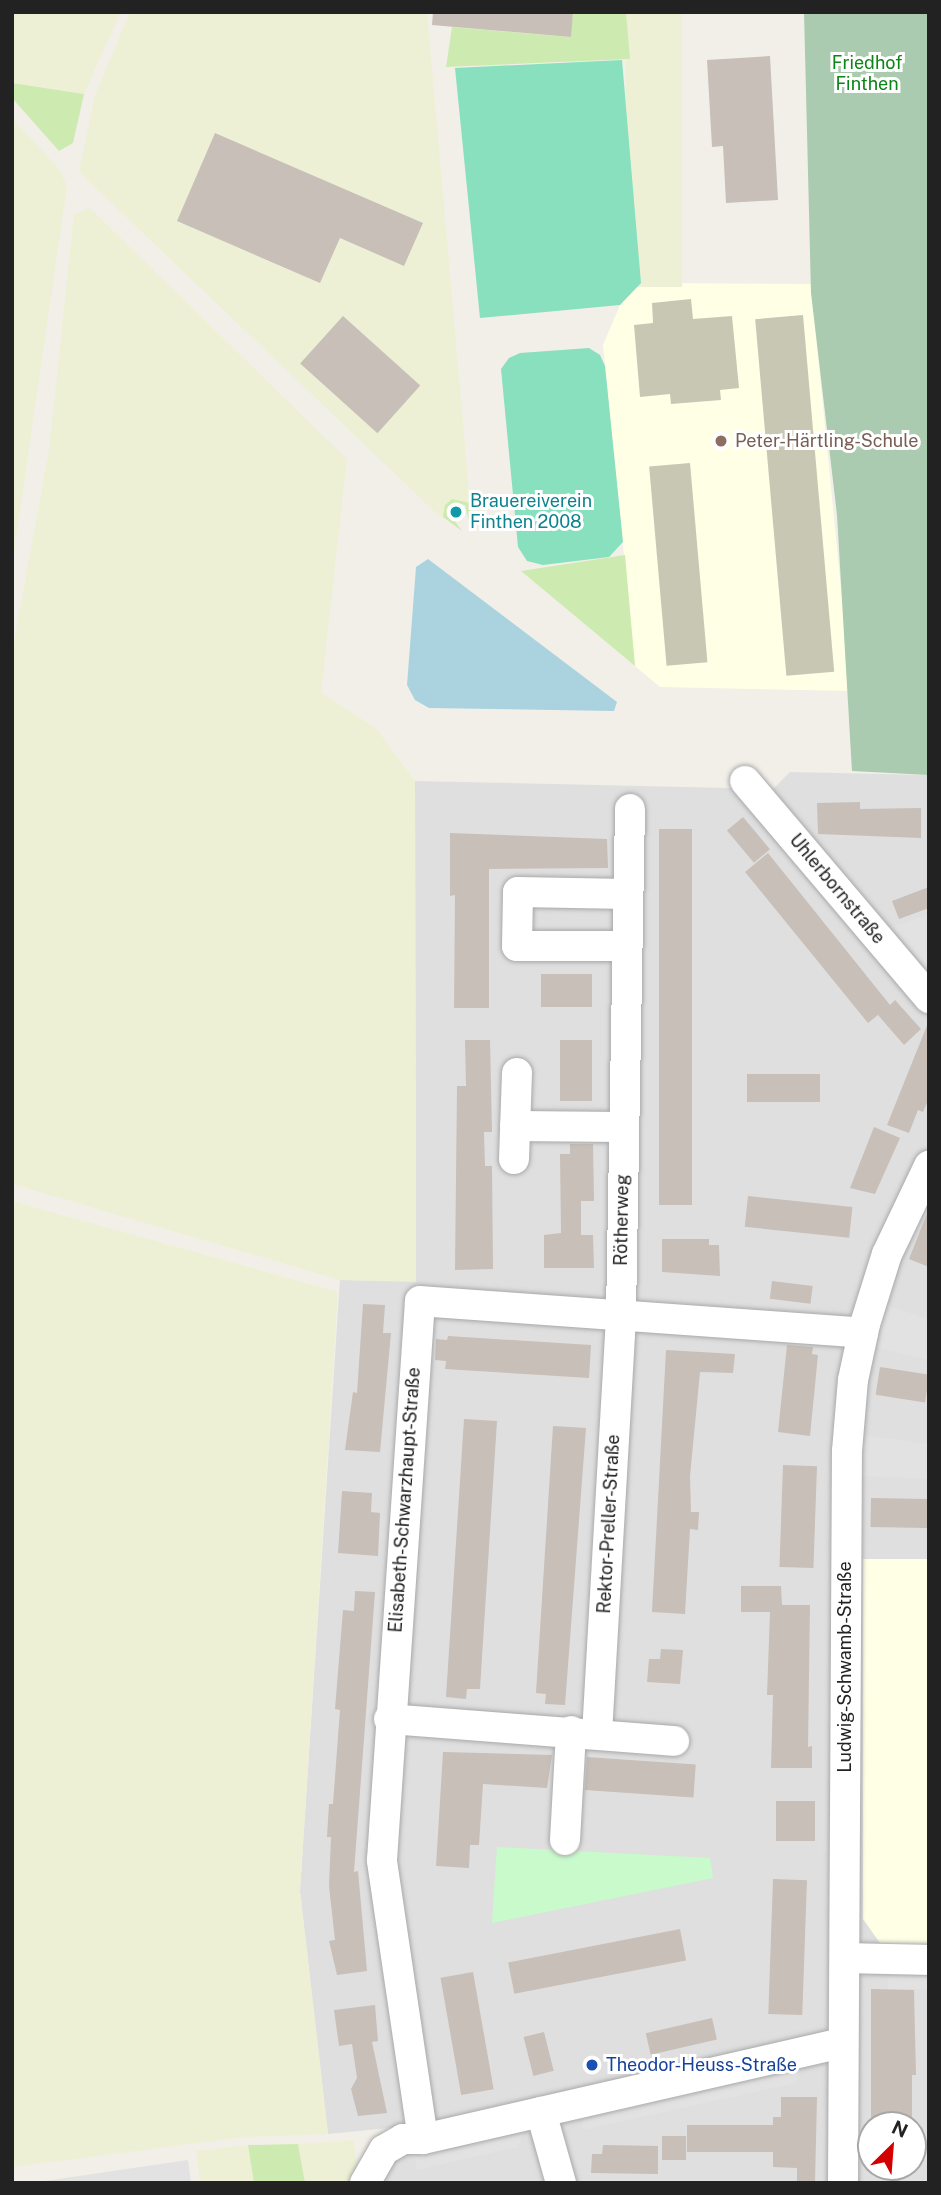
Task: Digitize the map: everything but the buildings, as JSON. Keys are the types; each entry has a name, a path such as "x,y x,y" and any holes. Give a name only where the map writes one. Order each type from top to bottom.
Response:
{"street":[{"name":"Uhlerbornstraße","path":"745,781 929,998"},
{"name":"Rötherweg","path":"621,1314 630,809"},
{"path":"626,946 517,946 518,892 628,894"},
{"path":"514,1159 517,1073"},
{"path":"515,1126 623,1127"},
{"name":"Ludwig-Schwamb-Straße","path":"843,2183 843,2043 847,1958 847,1451 863,1333 887,1255 929,1166"},
{"name":"Elisabeth-Schwarzhaupt-Straße","path":"423,2139 382,1860 389,1719 420,1301 863,1333"},
{"name":"Rektor-Preller-Straße","path":"565,1840 584,1732 621,1314"},
{"path":"389,1719 674,1741"},
{"path":"847,1958 929,1960"},
{"path":"365,2183 392,2144 843,2043"},
{"path":"541,2112 561,2183"}],"shaded area":[{"path":"12,12 121,12 84,94 12,83"},
{"path":"130,12 427,12 470,503 449,501 443,517 439,516 79,172 95,95"},
{"path":"626,12 682,12 682,287 626,287"},
{"path":"12,118 59,169 67,186 12,566"},
{"path":"90,208 347,459 321,693 376,728 415,781 416,1282 340,1280 12,1184 12,653 49,450 74,214"},
{"name":"Peter-Härtling-Schule","path":"641,283 811,284 851,691 660,687 635,666 603,345 620,305"},
{"path":"691,299 693,319 732,316 739,388 720,390 721,400 671,404 670,394 640,397 634,325 653,323 652,303"},
{"path":"803,315 834,672 786,676 755,319"},
{"path":"690,463 707,662 667,666 649,467"},
{"path":"790,772 929,775 929,2183 363,2183 399,2127 328,2134 300,1891 340,1280 416,1281 415,781 773,789"},
{"path":"929,914 929,964 924,966 893,927"},
{"path":"12,1201 338,1292 300,1891 328,2134 245,2137 12,2167"},
{"path":"885,1305 929,1319 929,1360 875,1347"},
{"path":"862,1435 929,1444 929,1479 861,1476"},
{"path":"863,1559 929,1559 929,1946 880,1943 863,1919"},
{"path":"888,1976 929,1976 929,1989 888,1989"},
{"path":"803,2061 796,2083 582,2130 586,2110"},
{"path":"526,2125 518,2147 417,2170 413,2150"},
{"path":"354,2140 357,2168 348,2183 305,2183 298,2144"},
{"path":"248,2145 254,2183 200,2183 196,2151"},
{"path":"188,2160 191,2183 31,2183"}],"green space":[{"path":"573,12 626,12 630,59 446,67 452,27 570,37"},
{"name":"Friedhof Finthen","path":"804,12 929,12 929,775 852,771 837,515 811,293"},
{"path":"622,60 641,283 620,305 480,318 455,68"},
{"path":"12,83 84,94 73,143 59,151 12,98"},
{"path":"589,348 600,355 605,366 623,542 609,557 543,565 527,561 518,547 501,369 509,358 520,353"},
{"path":"452,499 470,503 470,527 465,505 454,503 447,510 462,531 443,517 445,505"},
{"path":"625,555 635,666 521,571"},
{"path":"497,1847 710,1858 713,1878 492,1923"},
{"path":"298,2144 305,2183 254,2183 248,2145"}],"water":[{"path":"428,559 617,702 614,711 429,708 415,700 407,685 416,567"}],"place":[{"name":"Peter-Härtling-Schule","path":"721,441"},
{"name":"Brauereiverein Finthen 2008","path":"456,512"},
{"name":"Theodor-Heuss-Straße","path":"592,2065"}]}
